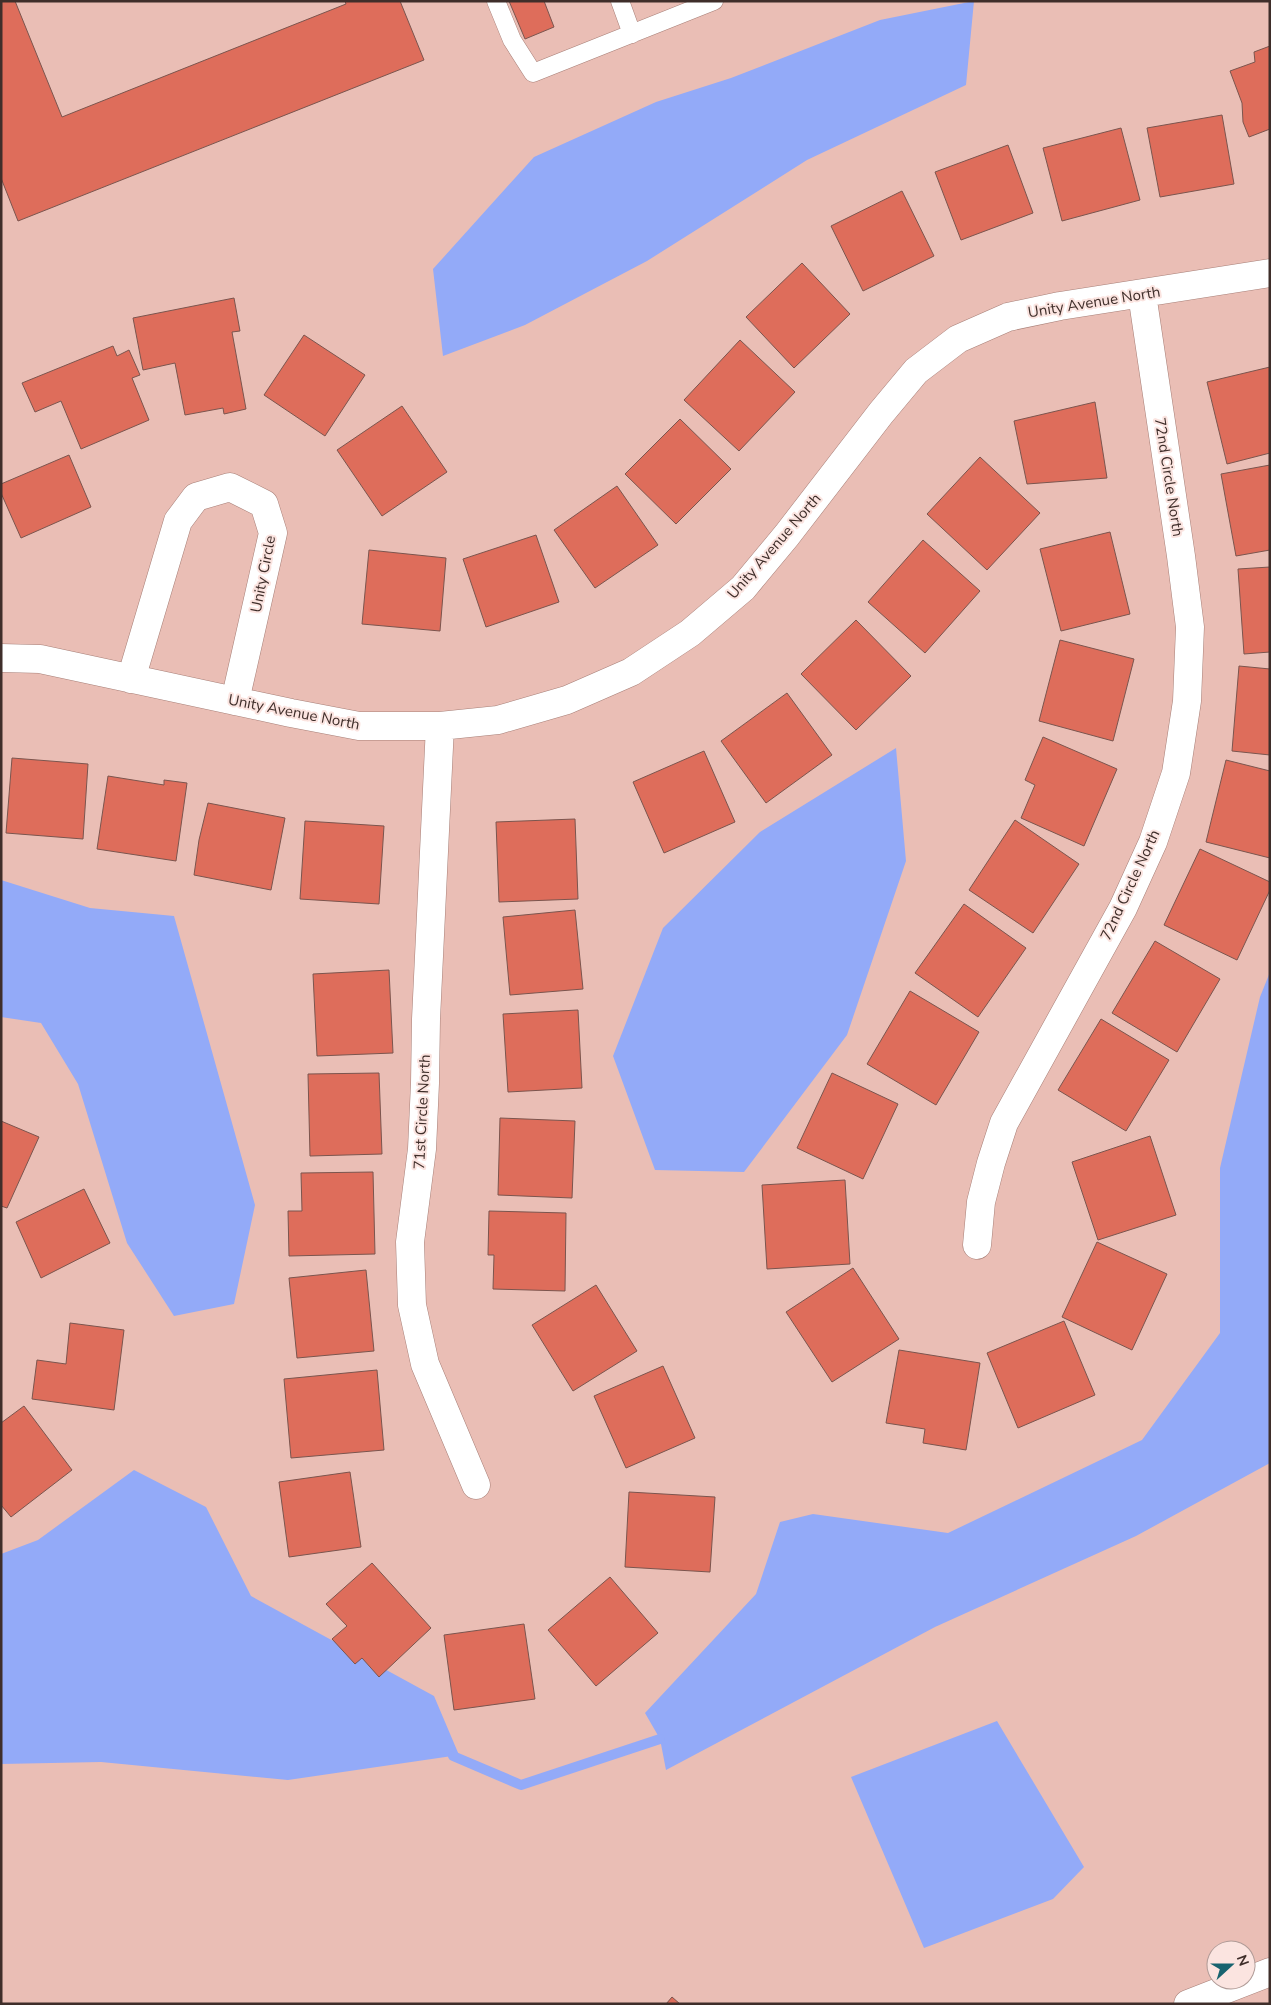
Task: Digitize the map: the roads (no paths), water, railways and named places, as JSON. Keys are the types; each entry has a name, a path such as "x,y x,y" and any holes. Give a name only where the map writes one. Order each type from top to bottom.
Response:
{"street":[{"name":"Unity Avenue North","path":"1,658 40,659 358,726 440,726 498,720 567,700 631,672 690,633 743,588 788,535 881,413 916,371 958,339 1008,317 1060,306 1270,274"},
{"name":"72nd Circle North","path":"977,1245 981,1202 1004,1123 1123,908 1153,842 1176,773 1187,701 1190,627 1142,294"},
{"name":"Unity Circle","path":"131,679 178,521 196,497 230,487 264,504 273,533 235,701"},
{"name":"71st Circle North","path":"440,726 426,1019 422,1148 410,1242 412,1305 425,1364 476,1485"},
{"path":"1188,2004 1270,1972"}],"lane":[{"path":"496,1 512,40 533,73 714,1"},
{"path":"620,1 632,34"}],"water":[{"path":"974,1 966,85 807,160 647,261 525,325 443,356 433,269 534,157 656,102 731,78 880,20"},
{"path":"896,748 906,861 847,1035 744,1172 655,1170 613,1056 663,928 760,832"},
{"path":"1,880 90,908 174,916 255,1205 234,1304 174,1316 127,1243 78,1084 41,1023 1,1017"},
{"path":"1270,972 1270,1463 1136,1536 935,1627 666,1770 660,1739 645,1713 756,1594 780,1522 813,1514 948,1533 1142,1440 1220,1333 1220,1168 1260,997"},
{"path":"134,1470 206,1507 251,1596 434,1696 459,1755 288,1780 101,1762 1,1764 1,1554 38,1540"},
{"path":"997,1721 1084,1867 1053,1899 924,1948 851,1777"}],"waterway":[{"path":"453,1756 521,1785 660,1739"}]}
